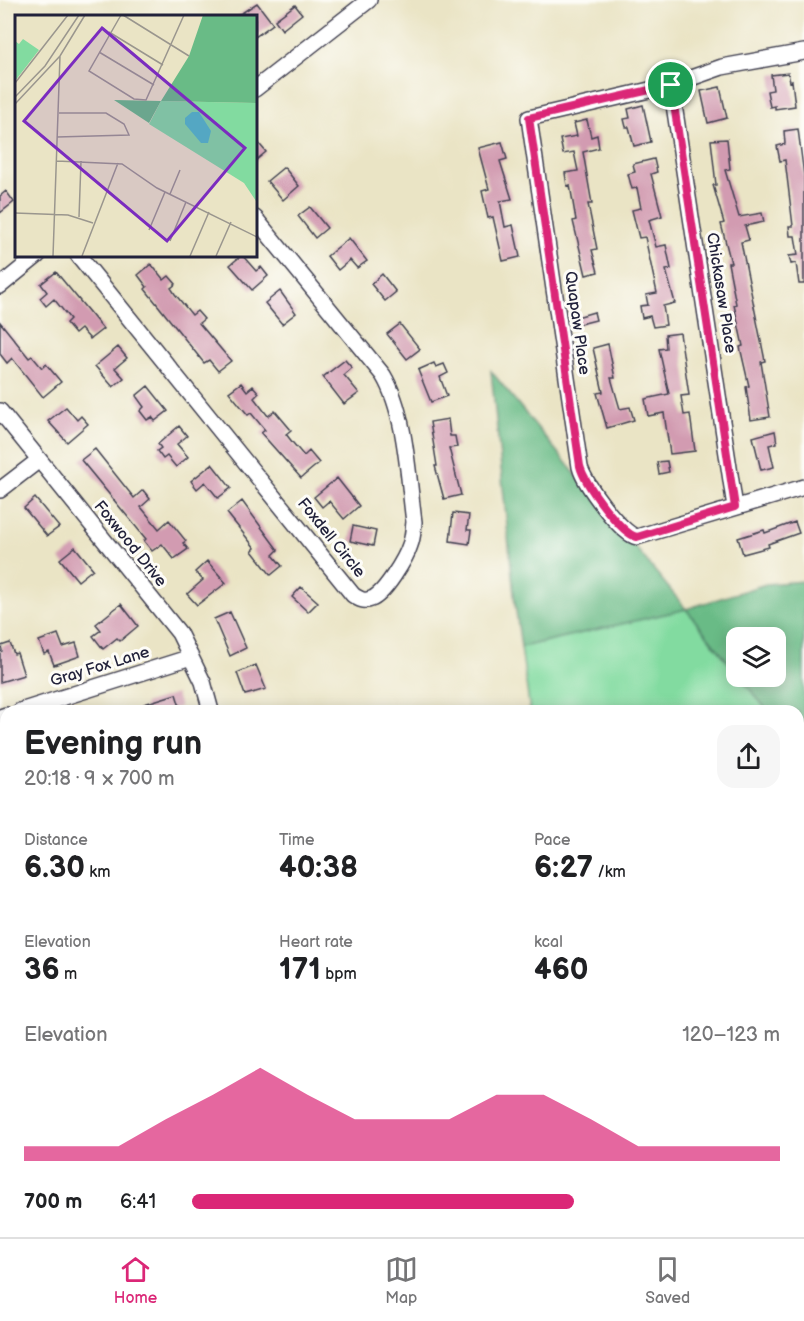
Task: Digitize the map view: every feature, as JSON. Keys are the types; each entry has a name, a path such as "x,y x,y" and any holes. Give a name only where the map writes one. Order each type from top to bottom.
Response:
{"street":[{"path":"256,88 369,0"},
{"path":"671,85 722,67 804,52"},
{"name":"Quapaw Place","path":"671,85 529,118 580,466 587,483 626,532 637,537 735,507"},
{"name":"Chickasaw Place","path":"671,85 735,507"},
{"name":"Foxdell Circle","path":"79,256 353,595 359,599 370,600 376,597 395,573 407,553 413,534 414,522 400,419 383,375 256,219"},
{"path":"0,285 38,256"},
{"name":"Foxwood Drive","path":"0,411 179,633 203,682 209,705"},
{"path":"0,490 39,460"},
{"path":"735,507 804,487"},
{"name":"Gray Fox Lane","path":"40,705 191,657"}],"green space":[{"path":"491,371 686,609 521,647"},
{"path":"804,581 804,705 763,705 748,687 786,687 786,627 726,627 726,659 686,609 766,584"},
{"path":"686,609 726,659 726,687 748,687 763,705 529,705 521,647"}],"building":[{"path":"257,3 273,24 256,36 256,15 239,15"},
{"path":"295,5 302,14 282,30 275,20"},
{"path":"788,73 790,82 792,81 795,106 775,109 775,106 770,107 767,91 773,90 771,75"},
{"path":"720,87 727,118 708,123 701,91"},
{"path":"643,105 651,142 634,146 629,127 626,127 624,119 630,118 628,109"},
{"path":"587,120 591,137 597,135 599,148 583,152 592,204 588,204 597,249 592,250 598,272 586,275 573,221 576,220 570,185 567,186 565,173 578,171 574,152 563,154 560,139 577,136 574,123"},
{"path":"798,129 804,176 804,284 799,284 796,263 791,264 789,256 798,255 795,236 790,236 789,226 793,226 785,160 780,161 777,146 785,144 784,131"},
{"path":"727,139 730,169 725,170 739,217 762,213 764,222 745,226 749,240 741,242 765,361 761,362 770,417 751,420 746,387 749,386 740,347 743,346 728,263 731,263 721,224 724,223 713,185 716,185 711,140"},
{"path":"256,140 266,152 256,160"},
{"path":"502,142 507,159 500,161 512,199 500,201 505,227 513,225 520,257 503,261 493,217 488,218 482,191 489,189 478,148"},
{"path":"654,159 657,172 651,174 662,216 649,220 656,247 666,245 671,269 666,270 675,303 663,306 666,325 653,327 650,316 642,318 640,306 648,305 646,295 657,293 645,237 639,238 632,210 641,208 637,188 632,189 628,174 635,172 633,164"},
{"path":"284,167 299,186 283,200 267,181"},
{"path":"6,191 14,202 0,213 0,196"},
{"path":"310,207 327,228 315,238 298,216"},
{"path":"349,238 367,261 357,268 350,260 338,270 327,256"},
{"path":"243,256 256,271 261,267 268,276 252,290 230,265"},
{"path":"151,264 164,280 169,276 176,284 171,288 175,294 192,315 197,311 204,319 199,323 231,361 218,371 209,360 204,363 145,289 147,287 138,275"},
{"path":"56,272 103,329 90,339 81,329 75,334 66,323 70,319 54,299 46,306 40,298 47,292 41,284"},
{"path":"382,274 396,292 385,301 371,284"},
{"path":"280,291 296,313 282,324 265,303"},
{"path":"594,312 596,320 572,326 570,319"},
{"path":"0,322 29,358 32,356 42,368 46,364 61,382 43,397 12,358 7,363 0,354"},
{"path":"400,324 420,349 407,359 387,334"},
{"path":"680,333 689,395 681,396 684,415 690,414 695,451 670,454 664,413 648,416 645,399 669,394 659,349 666,348 665,335"},
{"path":"608,344 615,378 611,378 620,409 630,407 634,420 607,428 597,393 603,392 593,348"},
{"path":"118,347 127,358 115,368 124,378 113,387 95,366"},
{"path":"345,360 352,368 344,375 359,393 344,404 323,377"},
{"path":"434,363 436,367 444,364 448,373 440,377 447,396 431,402 418,370"},
{"path":"241,383 247,391 253,386 259,393 254,398 268,416 275,411 291,430 286,434 304,456 309,451 319,463 301,478 261,433 265,430 251,413 248,415 229,392"},
{"path":"148,386 168,411 155,421 152,417 147,420 140,411 144,407 136,396"},
{"path":"66,407 77,420 81,416 88,424 67,442 48,421"},
{"path":"448,419 450,436 455,436 457,447 449,448 461,495 444,499 435,466 437,466 430,422"},
{"path":"179,426 187,436 177,444 188,457 176,467 167,456 163,459 157,451 161,448 158,444"},
{"path":"775,431 777,443 769,445 774,467 761,470 753,437"},
{"path":"95,449 134,498 143,490 150,499 141,507 159,529 169,520 186,541 183,543 188,549 174,559 162,544 152,551 144,541 146,539 81,460"},
{"path":"667,461 669,472 659,474 657,462"},
{"path":"212,464 231,488 218,498 205,482 197,489 191,481"},
{"path":"337,478 359,506 344,519 329,501 322,507 314,497"},
{"path":"35,498 59,527 47,536 24,508"},
{"path":"242,501 278,550 273,555 282,566 271,575 252,551 255,548 227,513"},
{"path":"453,513 469,515 467,530 471,530 469,544 450,541"},
{"path":"795,522 799,533 768,544 769,547 743,554 738,538 764,530 765,533"},
{"path":"353,526 376,531 373,546 350,541"},
{"path":"75,547 93,569 78,581 60,559"},
{"path":"207,561 226,583 197,605 187,594 203,580 195,572"},
{"path":"301,587 318,602 308,612 292,597"},
{"path":"121,604 138,626 120,641 117,638 103,649 93,636 101,630 96,624"},
{"path":"230,612 246,648 230,656 214,619"},
{"path":"58,634 63,647 76,643 80,656 54,665 49,652 44,654 39,641"},
{"path":"10,643 14,654 17,653 24,675 0,682 1,646"},
{"path":"256,665 266,689 245,695 237,673"},
{"path":"176,694 179,705 144,705"}],"route":[{"path":"671,85 735,507 637,537 626,532 582,476 529,118 628,93 671,85"}]}
